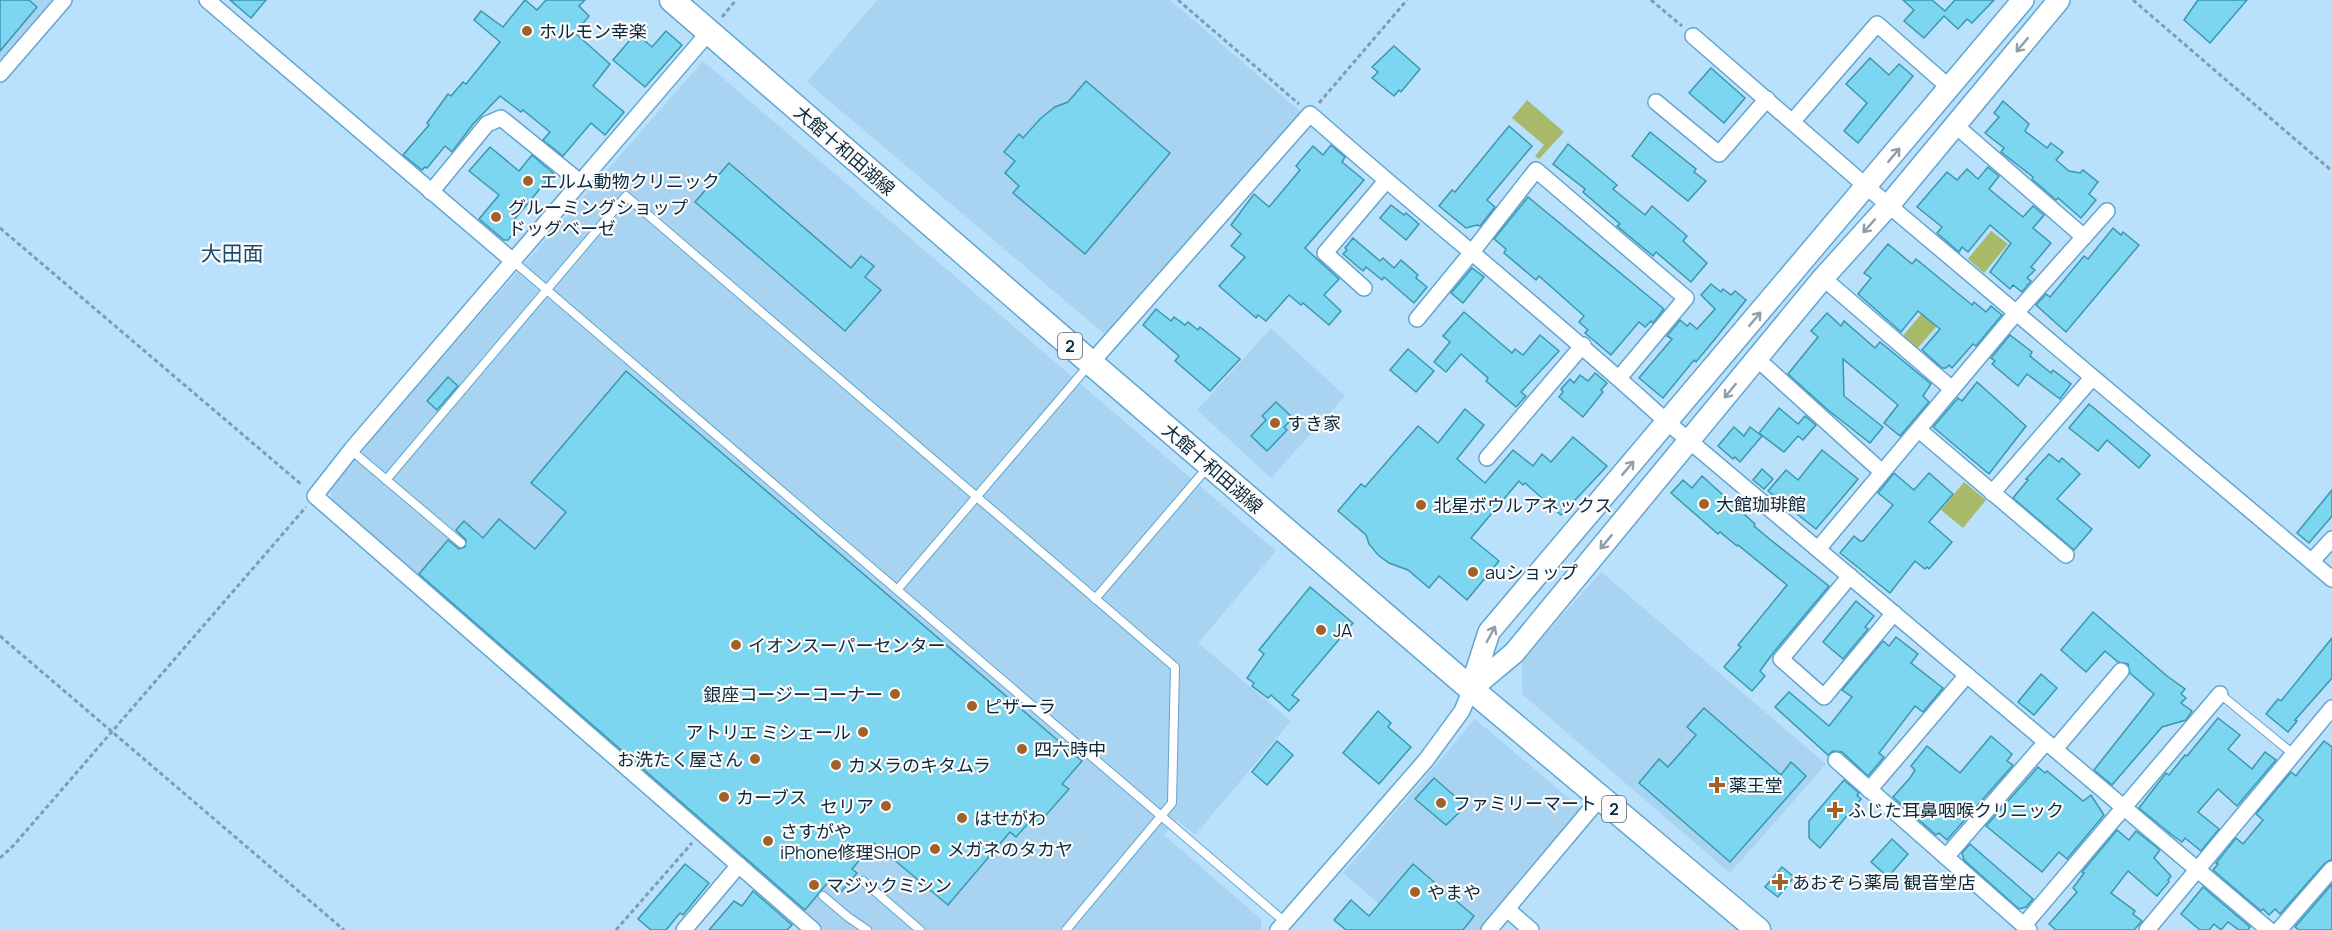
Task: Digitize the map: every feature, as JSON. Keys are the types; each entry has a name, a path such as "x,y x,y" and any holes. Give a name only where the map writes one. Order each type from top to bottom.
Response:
{"main road":[{"name":"大館十和田湖線","path":"672,0 1209,465 1758,930"}],"street":[{"path":"0,74 64,0"},
{"path":"207,0 513,261"},
{"path":"1286,927 1426,760 1462,711 1489,632 2023,0"},
{"path":"1471,689 1514,653 1756,358 2060,0"},
{"path":"1793,121 1877,24 1950,88"},
{"path":"709,32 351,450 315,496 813,930"},
{"path":"1693,36 1867,187 2332,579"},
{"path":"1656,102 1719,154 1767,99"},
{"path":"1091,363 1310,114 1386,181 1583,345 1667,422 2269,930"},
{"path":"431,192 487,124 501,118 580,182"},
{"path":"1955,125 2084,237"},
{"path":"1417,319 1536,170 1686,298 1619,378"},
{"path":"1364,288 1325,253 1386,181"},
{"path":"1818,549 2016,313 2107,211"},
{"path":"1823,278 1952,389"},
{"path":"1487,458 1583,345"},
{"path":"1756,358 1882,472"},
{"path":"1992,493 2092,378"},
{"path":"1919,430 2066,555"},
{"path":"2312,561 2332,539"},
{"path":"1850,576 1781,659 1824,697 1894,613"},
{"path":"1946,857 2121,671"},
{"path":"1869,790 1967,675"},
{"path":"1836,760 2026,928 2220,694"},
{"path":"2147,930 2292,753 2332,708"},
{"path":"1489,930 1600,798"},
{"path":"684,930 739,866"},
{"path":"2279,930 2332,869"},
{"path":"1507,909 1531,930"}],"lane":[{"path":"386,480 626,196 1175,667 1173,799 1162,816 1066,930"},
{"path":"513,261 1162,816 1286,927"},
{"path":"897,590 1091,363"},
{"path":"351,450 461,543"},
{"path":"1095,599 1209,465"},
{"path":"2220,694 2292,753"},
{"path":"863,881 920,930"},
{"path":"823,896 867,930"}],"path":[{"path":"1178,0 1310,114 1407,0"},
{"path":"1651,0 1693,36"},
{"path":"2133,0 2332,171"},
{"path":"0,228 315,496 113,732 0,858"},
{"path":"0,636 344,930"},
{"path":"616,930 701,833"}],"shaded area":[{"path":"0,0 52,0 0,60"},
{"path":"877,0 1170,0 1301,112 1108,337 807,82"},
{"path":"703,61 1276,551 1198,643 1291,721 1195,835 1177,820 1164,835 1261,919 1261,930 825,930 332,505 331,484"},
{"path":"1271,328 1345,396 1271,478 1197,410"},
{"path":"1601,572 1826,764 1730,873 1522,694 1522,661"},
{"path":"1475,719 1583,810 1480,930 1410,930 1343,873"}],"green space":[{"path":"1527,100 1564,132 1539,159 1535,156 1544,145 1512,118"},
{"path":"1991,231 2008,244 1984,273 1968,259"},
{"path":"1927,307 1942,320 1917,349 1903,336"},
{"path":"1964,482 1986,500 1963,528 1941,510"}],"building":[{"path":"0,0 29,0 37,7 0,51"},
{"path":"230,0 266,0 251,18"},
{"path":"525,0 537,10 546,0 585,0 579,6 589,16 575,33 610,64 593,86 624,112 605,135 591,123 563,156 543,140 550,132 523,110 521,112 500,96 473,124 452,152 445,146 427,168 422,170 403,155 429,125 427,123 448,94 451,96 463,82 466,84 500,42 474,20 481,11 503,27"},
{"path":"1903,0 1932,0 1945,11 1955,0 1994,0 1972,23 1967,19 1958,29 1944,16 1924,38 1904,21 1914,10"},
{"path":"2198,0 2247,0 2210,43 2184,20"},
{"path":"666,31 682,45 645,87 613,60 636,33 652,47"},
{"path":"1394,46 1420,69 1401,92 1399,90 1394,96 1372,78 1378,72 1372,67"},
{"path":"1870,58 1889,75 1899,64 1913,76 1858,143 1844,131 1867,103 1846,84"},
{"path":"1711,68 1745,98 1724,123 1689,93"},
{"path":"1086,81 1170,153 1085,254 1013,193 1019,186 1005,173 1015,161 1004,152 1019,134 1023,138 1041,118 1055,107 1068,102"},
{"path":"2003,101 2029,124 2025,131 2047,148 2051,143 2063,152 2056,160 2069,171 2080,173 2083,170 2098,182 2089,194 2096,200 2081,218 2058,198 2056,200 2032,179 2033,177 2001,152 2004,148 1985,133 1999,117 1994,113"},
{"path":"1509,126 1532,146 1487,200 1495,207 1480,226 1466,228 1439,206 1452,190 1455,192"},
{"path":"1650,132 1696,169 1694,172 1706,181 1688,201 1632,156"},
{"path":"1568,144 1617,185 1613,189 1645,215 1652,206 1687,236 1683,241 1707,263 1691,282 1656,252 1653,256 1617,226 1620,224 1583,192 1585,189 1553,164"},
{"path":"1331,145 1345,157 1342,162 1364,180 1305,248 1339,279 1324,295 1341,311 1329,325 1303,303 1301,305 1289,295 1266,321 1258,315 1256,318 1219,286 1245,257 1231,246 1241,234 1231,225 1254,194 1269,207 1300,170 1296,166 1313,146 1323,155"},
{"path":"490,147 519,171 532,155 553,173 514,220 520,225 508,240 504,240 479,219 499,195 469,171"},
{"path":"729,163 851,268 861,256 874,266 865,277 881,290 845,331 695,202"},
{"path":"1988,167 1999,176 1989,189 2023,217 2033,206 2044,215 2033,228 2051,243 2031,267 2035,270 2027,278 2031,281 2022,292 2013,285 2010,289 1990,272 2011,243 1990,225 1968,252 1962,247 1959,252 1937,233 1942,227 1917,207 1947,172 1957,180 1967,169 1978,179"},
{"path":"1528,197 1664,309 1653,323 1651,321 1645,327 1639,322 1611,355 1585,333 1588,330 1579,322 1584,316 1539,276 1536,280 1504,253 1506,249 1494,239"},
{"path":"1391,205 1404,215 1406,213 1419,224 1406,240 1380,218"},
{"path":"2113,228 2121,235 2123,232 2139,245 2066,332 2036,305 2046,294 2050,297 2084,256 2088,259"},
{"path":"1353,238 1380,261 1383,258 1394,268 1401,260 1418,275 1416,278 1427,287 1414,303 1384,277 1382,280 1366,267 1363,271 1343,254"},
{"path":"1888,244 1912,264 1916,259 1972,305 1974,302 1986,312 1991,306 2002,315 1976,346 1973,344 1952,368 1949,365 1942,368 1922,350 1940,329 1918,311 1901,332 1858,294 1871,278 1864,273"},
{"path":"1472,268 1484,277 1463,303 1451,293"},
{"path":"1711,284 1721,292 1723,289 1731,295 1735,291 1746,300 1696,362 1694,360 1663,398 1639,378 1672,339 1667,336 1680,320 1687,326 1690,323 1697,329 1715,309 1701,295"},
{"path":"1156,309 1171,321 1174,317 1185,325 1188,322 1198,330 1200,327 1240,359 1210,391 1175,361 1179,356 1143,325"},
{"path":"1464,312 1512,353 1515,349 1523,355 1540,335 1559,351 1521,392 1526,396 1516,407 1486,381 1488,378 1461,354 1446,372 1434,362 1450,342 1443,336"},
{"path":"1827,313 1841,326 1844,321 1875,348 1880,342 1931,384 1923,396 1929,402 1900,436 1884,423 1898,405 1843,359 1844,396 1883,427 1870,443 1788,374 1818,337 1811,331"},
{"path":"2010,335 2032,352 2030,356 2051,373 2053,370 2071,384 2060,399 2027,374 2018,386 1992,364 1995,361 1991,358"},
{"path":"1408,349 1434,371 1416,392 1390,370"},
{"path":"626,371 1082,761 1062,784 1069,789 1039,823 1033,818 1016,837 1010,832 948,905 874,843 852,869 857,873 841,892 829,881 805,910 419,574 448,540 459,549 465,547 466,540 456,530 464,521 483,538 499,519 535,549 566,512 531,483"},
{"path":"1595,373 1607,383 1601,390 1603,392 1583,417 1559,397 1563,392 1561,389 1570,379 1574,383 1580,375 1588,381"},
{"path":"448,377 458,386 437,410 427,401"},
{"path":"1977,382 2026,426 1989,474 1933,427 1958,398 1962,401"},
{"name":"すき家","path":"1276,402 1293,418 1284,427 1287,430 1267,451 1251,436 1266,420 1262,416"},
{"path":"2089,404 2150,455 2139,468 2107,440 2098,451 2069,428"},
{"path":"1779,408 1798,424 1805,416 1816,425 1803,440 1798,436 1784,452 1759,433"},
{"name":"北星ボウルアネックス","path":"1465,409 1484,425 1457,459 1485,483 1513,450 1533,466 1542,454 1551,462 1573,437 1607,466 1561,515 1525,483 1523,485 1519,481 1471,538 1499,561 1467,600 1439,576 1429,588 1408,570 1389,563 1378,555 1369,544 1366,535 1338,511 1361,484 1365,487 1418,426 1438,443"},
{"path":"1734,427 1744,436 1750,427 1762,436 1740,462 1718,446"},
{"path":"1822,450 1858,479 1816,529 1768,491 1786,470 1798,480"},
{"path":"2049,454 2059,462 2062,458 2080,474 2057,499 2092,529 2074,550 2013,498 2028,480 2026,479"},
{"path":"1762,469 1773,479 1764,489 1753,480"},
{"path":"1894,473 1914,490 1929,473 1953,494 1929,522 1952,542 1929,569 1927,567 1925,569 1915,561 1890,593 1840,553 1854,536 1863,541 1893,505 1878,493"},
{"path":"1702,476 1755,524 1754,526 1829,586 1773,653 1760,671 1765,676 1752,691 1724,667 1741,647 1738,645 1787,585 1738,545 1720,532 1718,534 1671,493 1683,480 1692,488"},
{"path":"2332,490 2332,516 2309,543 2297,533"},
{"path":"1310,587 1353,623 1292,695 1299,700 1289,711 1271,695 1268,698 1252,686 1254,683 1247,678 1264,654 1259,650"},
{"path":"1856,601 1874,616 1865,627 1868,629 1843,659 1823,642"},
{"path":"2093,612 2185,689 2181,694 2186,698 2181,703 2192,711 2186,720 2162,727 2112,785 2094,770 2154,694 2130,673 2128,664 2118,662 2105,651 2086,672 2061,650"},
{"path":"1896,637 1918,654 1911,663 1943,688 1923,712 1915,706 1879,753 1884,757 1868,776 1842,752 1833,751 1828,755 1775,707 1789,692 1829,726 1852,697 1842,690 1883,641 1889,646"},
{"path":"2332,638 2332,678 2295,720 2297,721 2288,732 2266,714 2278,699 2281,701"},
{"path":"2041,674 2057,688 2034,715 2018,702"},
{"name":"薬王堂","path":"1704,708 1781,775 1791,762 1806,776 1730,862 1639,783 1659,759 1668,767 1696,735 1687,727"},
{"path":"1378,711 1391,723 1388,727 1411,747 1379,784 1343,753"},
{"path":"2218,718 2240,735 2228,749 2252,769 2265,752 2276,760 2237,806 2218,789 2198,812 2219,829 2201,851 2185,838 2182,842 2139,808 2166,773 2169,775 2185,755 2187,756"},
{"path":"1991,736 2012,754 2007,761 2013,765 1947,840 1939,833 1936,835 1893,797 1910,778 1915,770 1911,766 1927,746 1960,773"},
{"path":"1277,741 1293,755 1267,785 1252,772"},
{"path":"2324,741 2332,747 2332,859 2325,863 2280,914 2275,909 2269,915 2263,909 2261,911 2213,870 2236,838 2243,844 2263,820 2256,814 2291,772 2296,776"},
{"path":"2038,767 2045,773 2047,771 2083,801 2091,795 2104,815 2067,859 2059,852 2042,872 1986,826"},
{"name":"ファミリーマート","path":"1434,778 1466,806 1446,825 1415,799"},
{"name":"ふじた耳鼻咽喉クリニック","path":"1844,780 1859,793 1857,795 1861,799 1820,848 1809,838 1809,821"},
{"path":"2117,830 2129,840 2136,831 2160,850 2154,858 2171,876 2169,882 2157,896 2128,871 2111,893 2135,911 2133,914 2142,921 2134,930 2056,930 2049,924 2077,892 2073,888 2084,873 2082,872"},
{"path":"1892,839 1908,854 1888,877 1871,862"},
{"path":"1970,844 2033,899 2026,907 2019,909 1964,860 1962,853"},
{"path":"685,864 709,883 683,915 680,913 666,930 651,930 638,919"},
{"name":"やまや","path":"1413,864 1474,916 1463,930 1346,930 1334,920 1351,900 1369,916"},
{"name":"あおぞら薬局 観音堂店","path":"1782,867 1794,877 1778,897 1765,887"},
{"path":"2332,884 2332,930 2299,930 2295,927"},
{"path":"2203,887 2250,927 2248,930 2239,930 2228,922 2221,930 2214,924 2209,930 2200,930 2181,914"},
{"path":"753,891 792,925 787,930 709,930 734,901 742,906"}],"place":[{"name":"ホルモン幸楽","path":"527,31"},
{"name":"エルム動物クリニック","path":"528,181"},
{"name":"グルーミングショップ ドッグベーゼ","path":"496,217"},
{"name":"すき家","path":"1275,423"},
{"name":"大館珈琲館","path":"1704,504"},
{"name":"北星ボウルアネックス","path":"1421,505"},
{"name":"auショップ","path":"1473,572"},
{"name":"JA","path":"1321,630"},
{"name":"イオンスーパーセンター","path":"736,645"},
{"name":"銀座コージーコーナー","path":"895,694"},
{"name":"ピザーラ","path":"972,706"},
{"name":"アトリエ ミシェール","path":"863,732"},
{"name":"四六時中","path":"1022,749"},
{"name":"お洗たく屋さん","path":"755,759"},
{"name":"カメラのキタムラ","path":"836,765"},
{"name":"薬王堂","path":"1717,785"},
{"name":"カーブス","path":"724,797"},
{"name":"ファミリーマート","path":"1441,803"},
{"name":"セリア","path":"886,806"},
{"name":"ふじた耳鼻咽喉クリニック","path":"1835,810"},
{"name":"はせがわ","path":"962,818"},
{"name":"さすがや iPhone修理SHOP","path":"768,841"},
{"name":"メガネのタカヤ","path":"935,849"},
{"name":"あおぞら薬局 観音堂店","path":"1780,882"},
{"name":"マジックミシン","path":"814,885"},
{"name":"やまや","path":"1415,892"}],"district":[{"name":"大田面","path":"232,253"}]}
